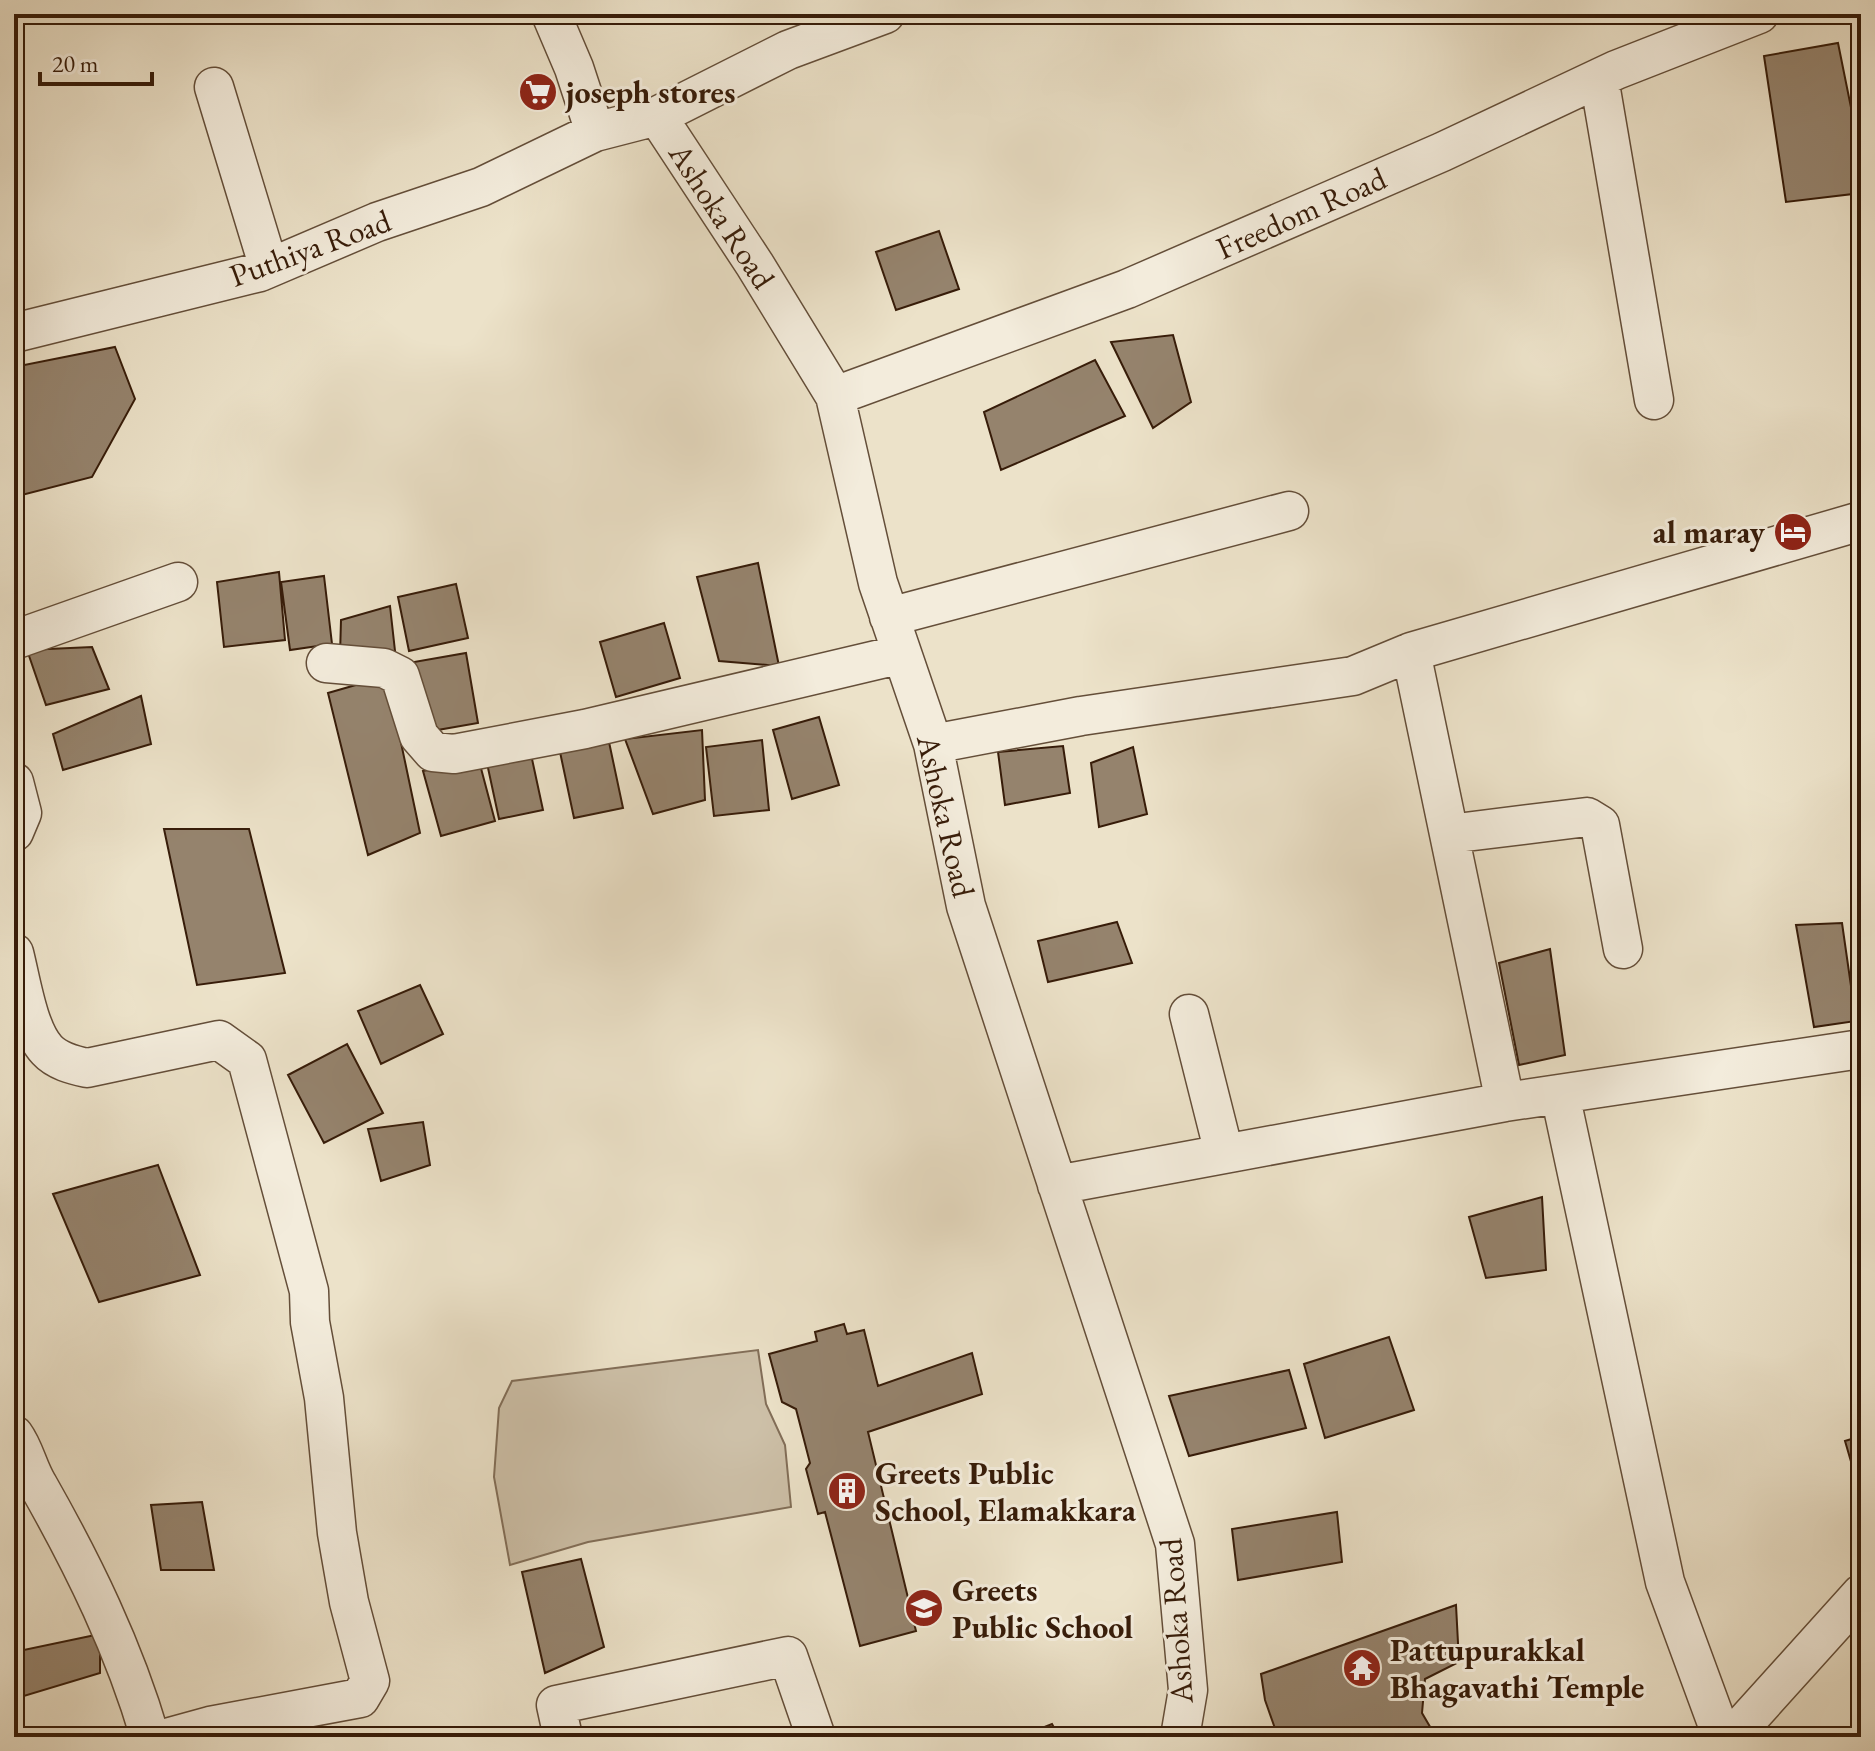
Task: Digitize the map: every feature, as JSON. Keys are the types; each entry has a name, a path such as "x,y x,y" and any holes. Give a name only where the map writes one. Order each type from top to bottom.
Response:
{"street":[{"path":"551,14 574,68 595,132"},
{"path":"657,116 788,50 885,14"},
{"name":"Freedom Road","path":"835,396 1127,289 1442,152 1715,22 1759,14"},
{"path":"1599,78 1654,400"},
{"path":"214,87 269,268"},
{"name":"Ashoka Road","path":"595,132 657,116 755,265 835,396 878,583 933,744 966,906 1175,1544 1188,1690 1180,1737"},
{"name":"Puthiya Road","path":"14,333 269,268 377,222 481,187 595,132"},
{"path":"889,617 1289,511"},
{"path":"933,744 1081,716 1353,676 1411,652 1861,521"},
{"path":"14,640 178,582"},
{"path":"1411,652 1505,1102"},
{"path":"326,663 384,668 400,676 419,736 433,752 454,754 585,729 902,654"},
{"path":"14,782 22,813 14,832"},
{"path":"1449,834 1587,817 1600,825 1623,949"},
{"path":"14,953 36,1035 47,1051 67,1063 87,1068 219,1040 247,1060 309,1291 310,1322 324,1398 337,1533 349,1602 370,1681 360,1698 210,1726 170,1737"},
{"path":"1189,1014 1224,1153"},
{"path":"1057,1185 1505,1102 1861,1049"},
{"path":"1560,1094 1665,1582 1722,1737"},
{"path":"18,1450 81,1560 134,1683 150,1737"},
{"path":"1732,1737 1861,1594"},
{"path":"563,1737 556,1705 788,1656 816,1737"}],"shaded area":[{"path":"758,1350 766,1404 785,1445 791,1507 588,1542 510,1565 494,1477 499,1408 512,1381"}],"building":[{"path":"1838,43 1861,157 1861,193 1786,202 1764,56"},
{"path":"939,231 959,289 896,310 876,252"},
{"path":"1173,335 1191,402 1153,428 1111,342"},
{"path":"115,347 135,399 92,477 14,497 14,367"},
{"path":"1095,360 1125,416 1001,470 984,412"},
{"path":"758,563 779,666 719,661 697,577"},
{"path":"279,572 285,640 224,647 217,582"},
{"path":"324,576 332,644 290,650 281,582"},
{"path":"456,584 468,638 409,651 398,597"},
{"path":"390,606 396,660 340,655 341,620"},
{"path":"664,623 680,678 616,697 600,642"},
{"path":"92,647 109,689 46,705 27,650"},
{"path":"466,653 478,723 426,732 414,662"},
{"path":"387,676 420,833 368,855 328,693"},
{"path":"141,696 151,744 63,770 53,734"},
{"path":"819,717 839,785 792,799 773,730"},
{"path":"702,730 705,800 653,814 625,739"},
{"path":"762,740 769,810 714,816 706,747"},
{"path":"609,742 623,808 574,818 560,752"},
{"path":"529,745 543,810 499,819 485,754"},
{"path":"1063,746 1070,793 1005,805 998,752"},
{"path":"1133,747 1147,814 1099,827 1091,763"},
{"path":"478,757 495,821 441,836 423,771"},
{"path":"164,829 249,829 285,973 197,985"},
{"path":"1117,922 1132,963 1048,982 1038,941"},
{"path":"1842,923 1856,1021 1814,1027 1796,925"},
{"path":"1550,949 1565,1055 1519,1065 1499,963"},
{"path":"420,985 443,1034 381,1064 358,1011"},
{"path":"347,1044 383,1113 324,1143 288,1075"},
{"path":"423,1122 430,1165 381,1181 368,1129"},
{"path":"158,1165 200,1275 99,1302 53,1194"},
{"path":"1542,1197 1546,1270 1486,1278 1469,1217"},
{"name":"Greets Public School, Elamakkara","path":"844,1324 847,1334 864,1330 878,1386 972,1353 982,1394 868,1432 916,1631 860,1646 825,1512 818,1514 806,1469 810,1463 796,1409 782,1402 769,1354 817,1341 815,1332"},
{"path":"1389,1337 1414,1410 1325,1438 1304,1364"},
{"path":"1289,1370 1306,1428 1189,1456 1169,1396"},
{"path":"1861,1436 1861,1496 1845,1441"},
{"path":"202,1502 214,1570 161,1570 151,1505"},
{"path":"1337,1512 1342,1562 1238,1580 1232,1529"},
{"path":"581,1559 604,1647 545,1673 522,1572"},
{"name":"Pattupurakkal Bhagavathi Temple","path":"1456,1605 1459,1662 1425,1679 1422,1713 1436,1737 1278,1737 1265,1700 1261,1674"},
{"path":"100,1634 100,1673 14,1699 14,1652"},
{"path":"1052,1724 1059,1737 1019,1737"}],"place":[{"name":"joseph stores","path":"538,92"},
{"name":"al maray","path":"1793,532"},
{"name":"Greets Public School, Elamakkara","path":"847,1491"},
{"name":"Greets Public School","path":"924,1608"},
{"name":"Pattupurakkal Bhagavathi Temple","path":"1362,1668"}]}
